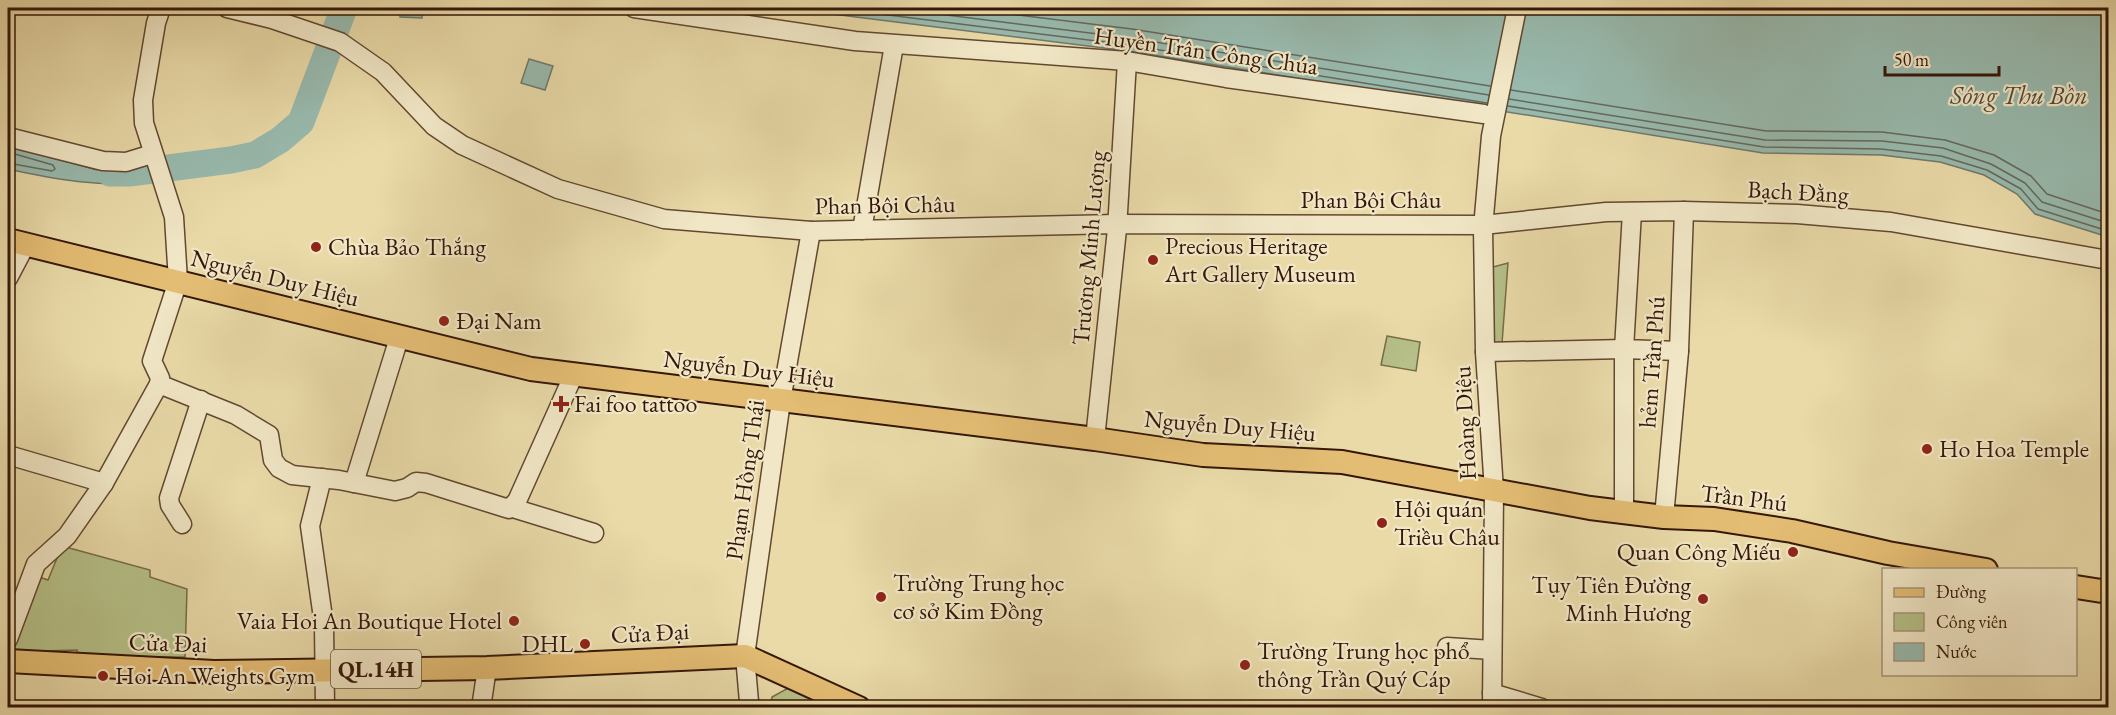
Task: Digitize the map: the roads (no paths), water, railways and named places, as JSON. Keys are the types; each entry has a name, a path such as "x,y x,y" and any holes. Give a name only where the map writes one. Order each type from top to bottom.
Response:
{"main road":[{"name":"Nguyễn Duy Hiệu","path":"17,242 531,369 781,402 1095,439 1203,455 1342,462 1494,491"},
{"name":"Trần Phú","path":"1494,491 1624,512 1664,517 1714,519 1792,531 1888,553 1974,568"},
{"path":"2077,587 2109,592"},
{"name":"Cửa Đại","path":"8,661 214,672 487,668 745,656"},
{"name":"QL.14H","path":"745,656 859,708"}],"street":[{"path":"8,639 36,564 67,536 104,483 159,384 160,378 152,361 178,281 174,218 144,123 143,100 156,23 161,8"},
{"name":"Phan Bội Châu","path":"227,8 311,31 340,42 383,72 434,126 462,144 558,189 664,219 811,231 1117,224 1483,225"},
{"name":"Huyền Trân Công Chúa","path":"634,8 894,45 1127,61 1226,78 1484,114"},
{"name":"Hoàng Diệu","path":"1492,700 1494,491 1485,352 1483,225 1491,136 1517,8"},
{"path":"862,230 894,45"},
{"name":"Trương Minh Lượng","path":"1095,439 1117,224 1127,61"},
{"path":"8,137 110,162 126,162 154,156"},
{"name":"hẻm Trần Phú","path":"1664,517 1679,351 1684,211"},
{"path":"1624,512 1624,348 1632,212"},
{"name":"Bạch Đằng","path":"1483,225 1632,212 1797,214 1891,222 2109,260"},
{"name":"Phạm Hồng Thái","path":"747,706 745,656 781,402 811,231"},
{"path":"8,278 17,242"},
{"path":"354,483 399,338"},
{"path":"1485,352 1624,348 1679,351"},
{"path":"159,384 236,415 269,435 270,453 279,468 292,475 395,491 407,488 416,482 426,483 504,509 514,506 574,374"},
{"path":"182,524 170,505 169,498 201,400"},
{"path":"8,455 104,483"},
{"path":"322,478 310,526 323,615 326,670 325,708"},
{"path":"514,506 516,509 594,533"},
{"path":"1447,647 1492,650"},
{"path":"481,708 487,668"},
{"path":"1492,700 1542,708"}],"water":[{"path":"400,8 422,8 422,18 400,17"},
{"name":"Sông Thu Bồn","path":"784,8 2108,8 2108,237 2035,214 2017,194 1984,175 1940,162 1881,155 1763,153 1128,51"},
{"path":"529,59 553,66 545,90 521,83"},
{"path":"8,145 97,170 144,164 149,182 96,183 8,169"}],"waterway":[{"path":"110,173 129,173 231,160 255,155 280,140 301,122 344,8"}],"place":[{"name":"Chùa Bảo Thắng","path":"316,247"},
{"name":"Precious Heritage Art Gallery Museum","path":"1153,260"},
{"name":"Đại Nam","path":"444,321"},
{"name":"Fai foo tattoo","path":"561,404"},
{"name":"Ho Hoa Temple","path":"1927,449"},
{"name":"Hội quán Triều Châu","path":"1382,523"},
{"name":"Quan Công Miếu","path":"1793,552"},
{"name":"Trường Trung học cơ sở Kim Đồng","path":"881,597"},
{"name":"Tụy Tiên Đường Minh Hương","path":"1703,599"},
{"name":"Vaia Hoi An Boutique Hotel","path":"514,621"},
{"name":"DHL","path":"585,644"},
{"name":"Trường Trung học phổ thông Trần Quý Cáp","path":"1245,665"},
{"name":"Hoi An Weights Gym","path":"103,676"}]}
